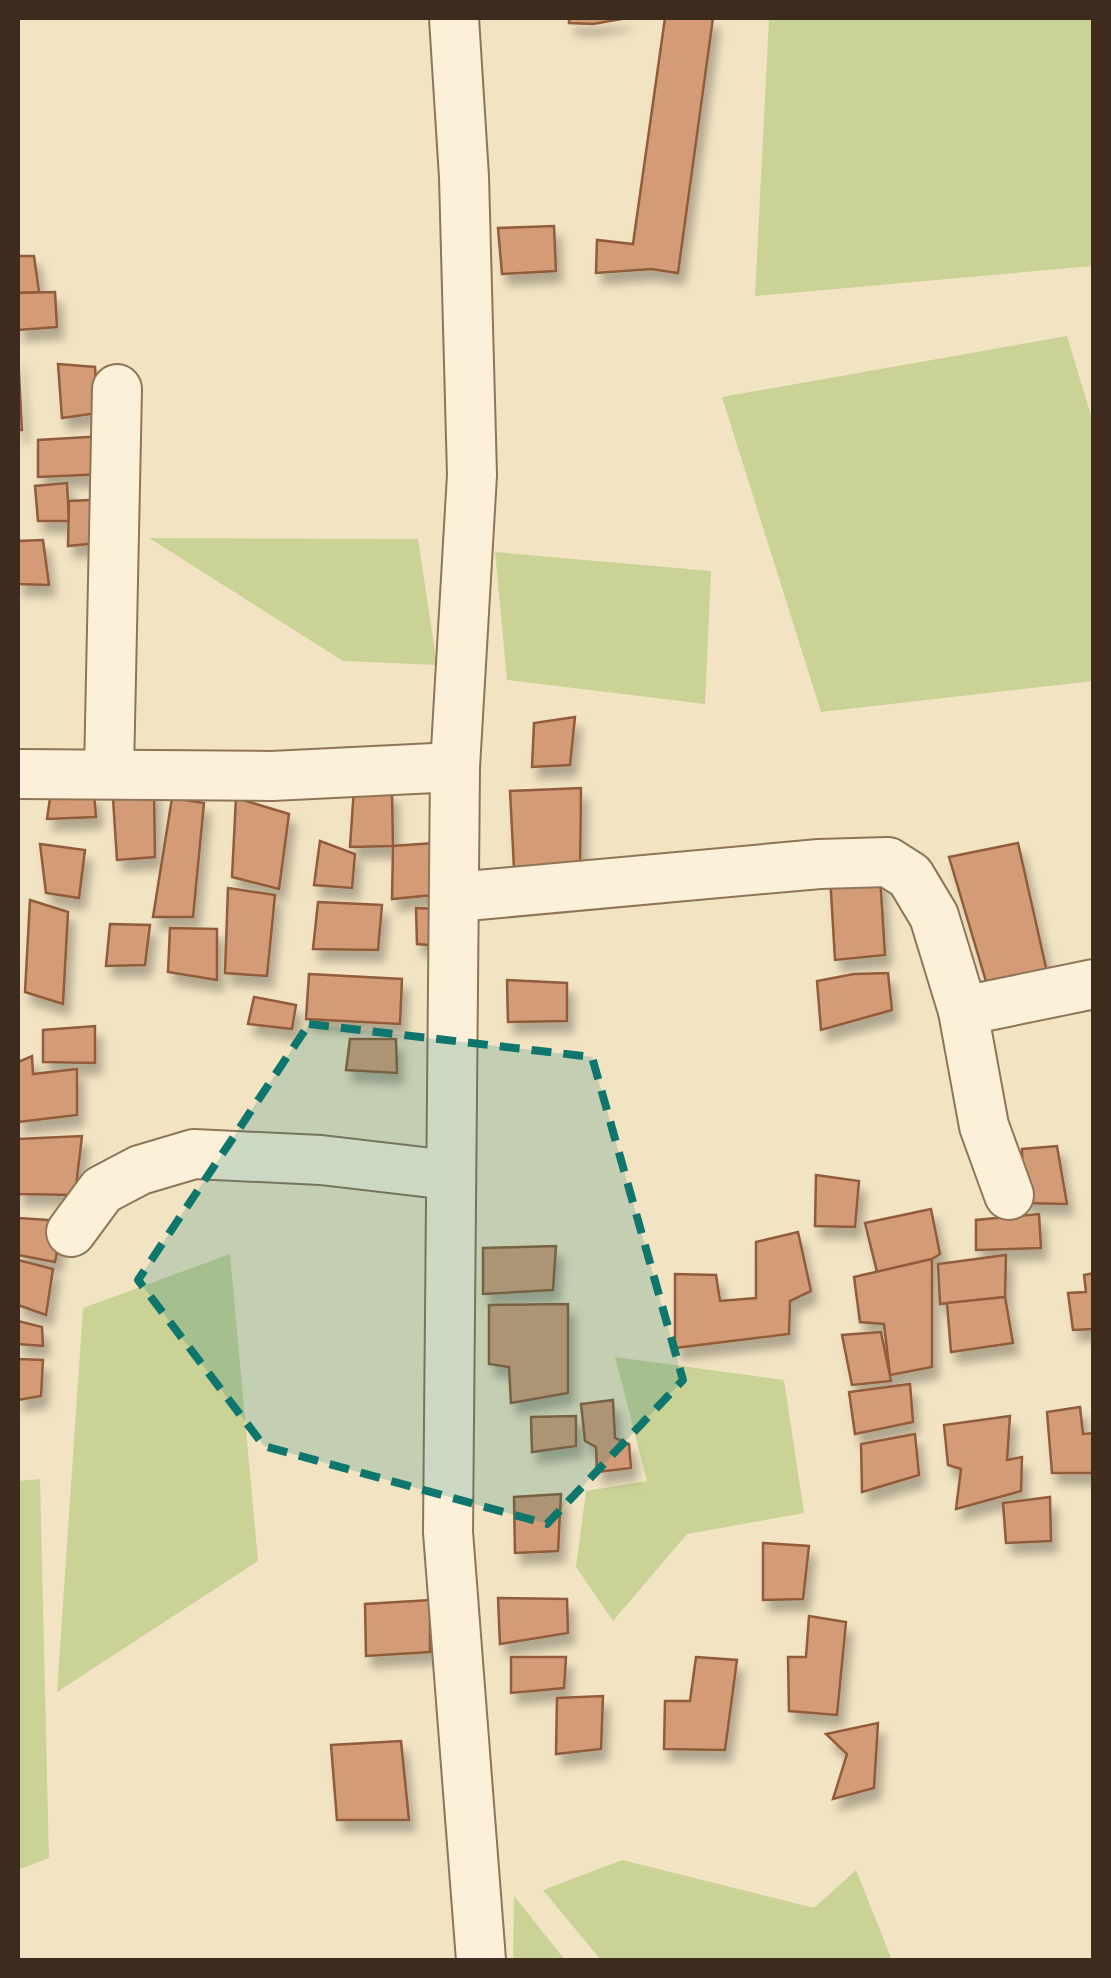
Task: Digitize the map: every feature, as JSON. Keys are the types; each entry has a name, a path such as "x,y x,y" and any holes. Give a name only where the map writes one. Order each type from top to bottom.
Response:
{"street":[{"path":"454,18 464,177 472,475 454,768 456,898 449,1175 448,1532 481,1960"},
{"path":"109,773 117,389"},
{"path":"18,774 272,776 454,768"},
{"path":"456,898 819,864 888,862 910,876 934,916 964,1011 984,1126 1009,1195"},
{"path":"964,1011 1094,984"},
{"path":"71,1232 102,1190 140,1170 194,1154 320,1160 449,1175"}],"highlighted area":[{"path":"309,1024 592,1057 683,1380 547,1524 264,1446 138,1280"}],"green space":[{"path":"769,18 1093,18 1093,266 755,296"},
{"path":"1067,336 1093,422 1093,681 821,712 722,397"},
{"path":"149,538 418,539 437,665 343,661"},
{"path":"495,552 711,571 705,704 507,680"},
{"path":"230,1254 258,1561 57,1692 83,1308"},
{"path":"615,1357 784,1380 804,1513 687,1534 613,1621 576,1567 586,1491 647,1481"},
{"path":"40,1479 49,1858 18,1870 18,1481"},
{"path":"622,1860 814,1908 856,1870 892,1960 601,1960 543,1890"},
{"path":"514,1896 565,1960 513,1960"}],"building":[{"path":"569,18 627,18 593,24 569,23"},
{"path":"665,18 713,18 678,273 651,269 596,273 597,240 633,244"},
{"path":"554,226 556,271 502,274 498,228"},
{"path":"18,256 34,256 39,292 18,293"},
{"path":"55,292 57,327 18,330 18,293"},
{"path":"18,355 22,430 18,430"},
{"path":"58,364 95,367 98,413 62,418"},
{"path":"104,436 106,474 38,477 38,440"},
{"path":"67,483 69,521 38,521 35,486"},
{"path":"110,499 107,542 68,546 69,501"},
{"path":"43,540 49,585 18,584 18,541"},
{"path":"575,717 570,765 532,767 534,723"},
{"path":"112,783 154,789 155,857 117,860"},
{"path":"354,788 392,792 393,846 350,847"},
{"path":"581,788 580,872 514,868 510,791"},
{"path":"51,791 94,793 96,817 47,819"},
{"path":"172,798 204,803 193,917 153,917"},
{"path":"236,798 289,814 279,889 232,877"},
{"path":"320,841 355,854 352,888 314,885"},
{"path":"447,842 443,894 392,899 393,846"},
{"path":"1018,843 1049,981 988,988 949,857"},
{"path":"40,844 85,850 79,898 46,893"},
{"path":"830,875 880,876 885,955 835,960"},
{"path":"228,888 275,895 267,976 225,973"},
{"path":"30,900 68,912 63,1004 25,992"},
{"path":"318,902 382,905 378,950 313,949"},
{"path":"416,908 455,910 454,947 417,944"},
{"path":"110,924 150,925 145,965 106,966"},
{"path":"170,928 217,929 217,980 168,972"},
{"path":"888,973 892,1010 821,1030 817,981"},
{"path":"309,974 402,979 400,1024 306,1019"},
{"path":"507,980 567,983 567,1021 508,1022"},
{"path":"254,997 296,1005 292,1029 248,1024"},
{"path":"95,1026 95,1063 43,1062 43,1030"},
{"path":"350,1039 396,1039 397,1073 346,1070"},
{"path":"32,1056 33,1074 77,1069 77,1115 18,1122 18,1062"},
{"path":"82,1136 75,1195 18,1194 18,1139"},
{"path":"1057,1146 1067,1204 1023,1203 1022,1149"},
{"path":"816,1175 859,1181 855,1227 815,1226"},
{"path":"931,1209 940,1254 877,1272 865,1223"},
{"path":"1039,1214 1041,1248 976,1250 976,1220"},
{"path":"18,1218 63,1221 55,1262 18,1255"},
{"path":"798,1232 811,1291 790,1301 789,1334 675,1348 675,1274 716,1275 720,1301 756,1298 756,1242"},
{"path":"556,1246 553,1290 483,1294 483,1248"},
{"path":"1006,1255 1005,1297 940,1304 938,1264"},
{"path":"932,1259 932,1367 890,1375 884,1324 860,1322 854,1277"},
{"path":"18,1260 53,1269 46,1315 18,1305"},
{"path":"1094,1273 1094,1329 1073,1330 1068,1293 1086,1292 1084,1275"},
{"path":"1005,1297 1013,1343 951,1352 947,1303"},
{"path":"568,1304 568,1393 511,1403 509,1367 489,1364 489,1305"},
{"path":"18,1321 42,1327 43,1346 18,1344"},
{"path":"881,1332 891,1381 852,1385 842,1335"},
{"path":"18,1359 43,1360 41,1396 18,1400"},
{"path":"910,1384 913,1422 855,1434 849,1392"},
{"path":"613,1400 615,1438 629,1444 631,1468 597,1472 596,1447 585,1441 581,1404"},
{"path":"1080,1407 1083,1434 1094,1433 1094,1473 1052,1473 1047,1412"},
{"path":"576,1416 576,1446 532,1452 531,1417"},
{"path":"1010,1416 1007,1460 1022,1457 1021,1491 956,1509 961,1469 948,1465 944,1425"},
{"path":"915,1434 919,1475 862,1492 861,1444"},
{"path":"561,1494 558,1551 515,1553 514,1497"},
{"path":"1050,1497 1051,1541 1006,1543 1003,1503"},
{"path":"763,1543 809,1546 803,1599 763,1600"},
{"path":"498,1598 567,1599 568,1633 500,1644"},
{"path":"430,1600 430,1652 366,1656 365,1604"},
{"path":"809,1616 846,1622 837,1715 789,1711 788,1657 806,1657"},
{"path":"511,1657 566,1657 564,1688 511,1693"},
{"path":"696,1657 737,1660 725,1750 664,1749 665,1701 690,1701"},
{"path":"603,1696 601,1749 556,1754 557,1698"},
{"path":"878,1723 874,1788 833,1799 847,1754 826,1734"},
{"path":"401,1741 409,1820 337,1820 331,1745"}]}
